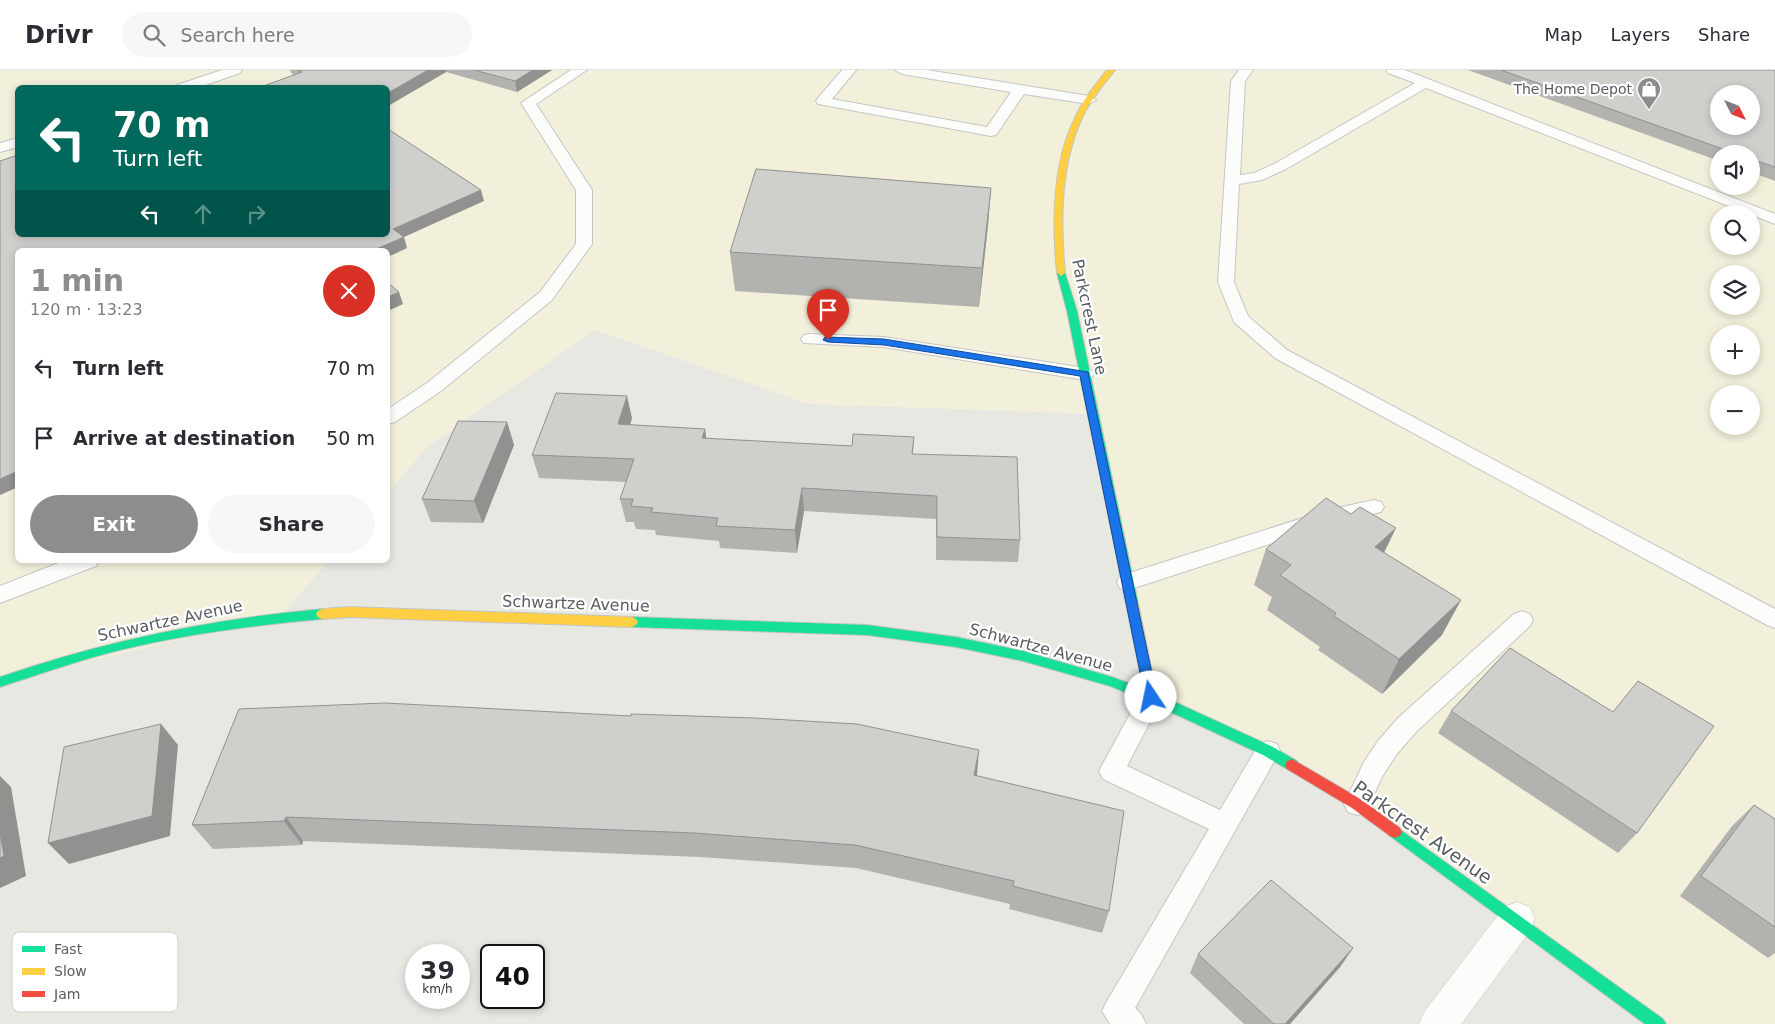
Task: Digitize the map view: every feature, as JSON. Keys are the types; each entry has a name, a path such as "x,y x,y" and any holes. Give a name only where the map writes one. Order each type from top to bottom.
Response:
{"street":[{"name":"Parkcrest Lane","path":"1111,70 1089,100 1074,128 1064,163 1058,235 1062,272 1085,374 1151,697"},
{"name":"Schwartze Avenue","path":"0,682 112,646 210,625 281,616 350,612 867,630 956,642 1023,656 1112,682 1151,697"},
{"name":"Parkcrest Avenue","path":"1151,697 1268,751 1357,804 1517,919 1658,1024"},
{"path":"1438,1024 1517,919"}],"lane":[{"path":"191,85 235,70"},
{"path":"390,417 434,387 546,296 584,244 584,190 528,103 580,70"},
{"path":"850,70 823,101 991,132 1020,89"},
{"path":"902,70 1089,100"},
{"path":"980,82 990,70"},
{"path":"1246,70 1238,82 1226,282 1240,318 1281,354 1775,619"},
{"path":"1393,70 1775,219"},
{"path":"1232,180 1256,177 1282,166 1425,83"},
{"path":"0,148 15,143"},
{"path":"810,338 884,342 1085,374"},
{"path":"1128,582 1336,515 1374,507"},
{"path":"0,595 80,563"},
{"path":"1357,804 1373,770 1387,748 1407,725 1522,620"},
{"path":"1151,697 1112,771 1224,824"},
{"path":"1131,1024 1117,1011 1268,751"}],"shaded area":[{"path":"0,70 1775,70 1775,1024 1670,1024 1357,804 1151,697 1093,414 809,404 595,330 428,446 390,491 390,248 15,248 15,563 326,563 281,616 0,682"}],"building":[{"path":"298,70 428,70 390,92 390,85 266,85 302,72"},
{"path":"474,70 533,70 515,81"},
{"name":"The Home Depot","path":"1501,70 1775,70 1775,167 1760,162 1760,145 1712,145"},
{"path":"390,130 481,190 393,229 404,237 379,248 15,248 15,472 0,479 0,161 15,156 15,237 390,237"},
{"path":"756,169 991,188 982,268 730,252"},
{"path":"390,285 399,292 390,296"},
{"path":"556,393 627,396 618,424 705,429 702,438 852,446 853,434 914,437 912,454 1017,457 1020,540 937,537 937,496 802,488 795,530 716,526 718,518 651,512 653,508 631,506 633,499 620,499 634,459 532,455"},
{"path":"458,421 507,422 474,501 422,499"},
{"path":"1326,498 1351,514 1360,507 1396,528 1375,547 1461,600 1399,659 1334,616 1336,613 1280,575 1291,565 1266,549"},
{"path":"1510,648 1613,712 1638,681 1714,726 1637,833 1451,711"},
{"path":"385,703 631,716 631,714 754,718 857,724 979,750 974,775 1124,811 1109,911 1013,886 1014,881 855,845 694,833 286,817 284,821 192,825 239,709"},
{"path":"161,724 152,816 48,843 64,747"},
{"path":"1754,805 1775,819 1775,927 1701,876"},
{"path":"0,833 4,856 0,858"},
{"path":"1271,880 1353,948 1285,1024 1274,1024 1198,954"}],"traffic: fast":[{"path":"1061,273 1072,311 1132,603"},
{"path":"0,682 79,656 158,637 239,623 322,614"},
{"path":"632,622 867,630 956,642 1023,656 1112,682 1151,697 1268,751 1292,765"},
{"path":"1395,832 1658,1024"}],"traffic: slow":[{"path":"1061,273 1059,256 1060,199 1069,144 1081,112 1111,70"},
{"path":"1132,603 1151,697"},
{"path":"322,614 350,612 632,622"}],"traffic: jam":[{"path":"1292,765 1357,804 1395,832"}],"place":[{"name":"The Home Depot","path":"1649,110"}],"route":[{"path":"828,340 884,342 1085,374 1151,697"}]}
